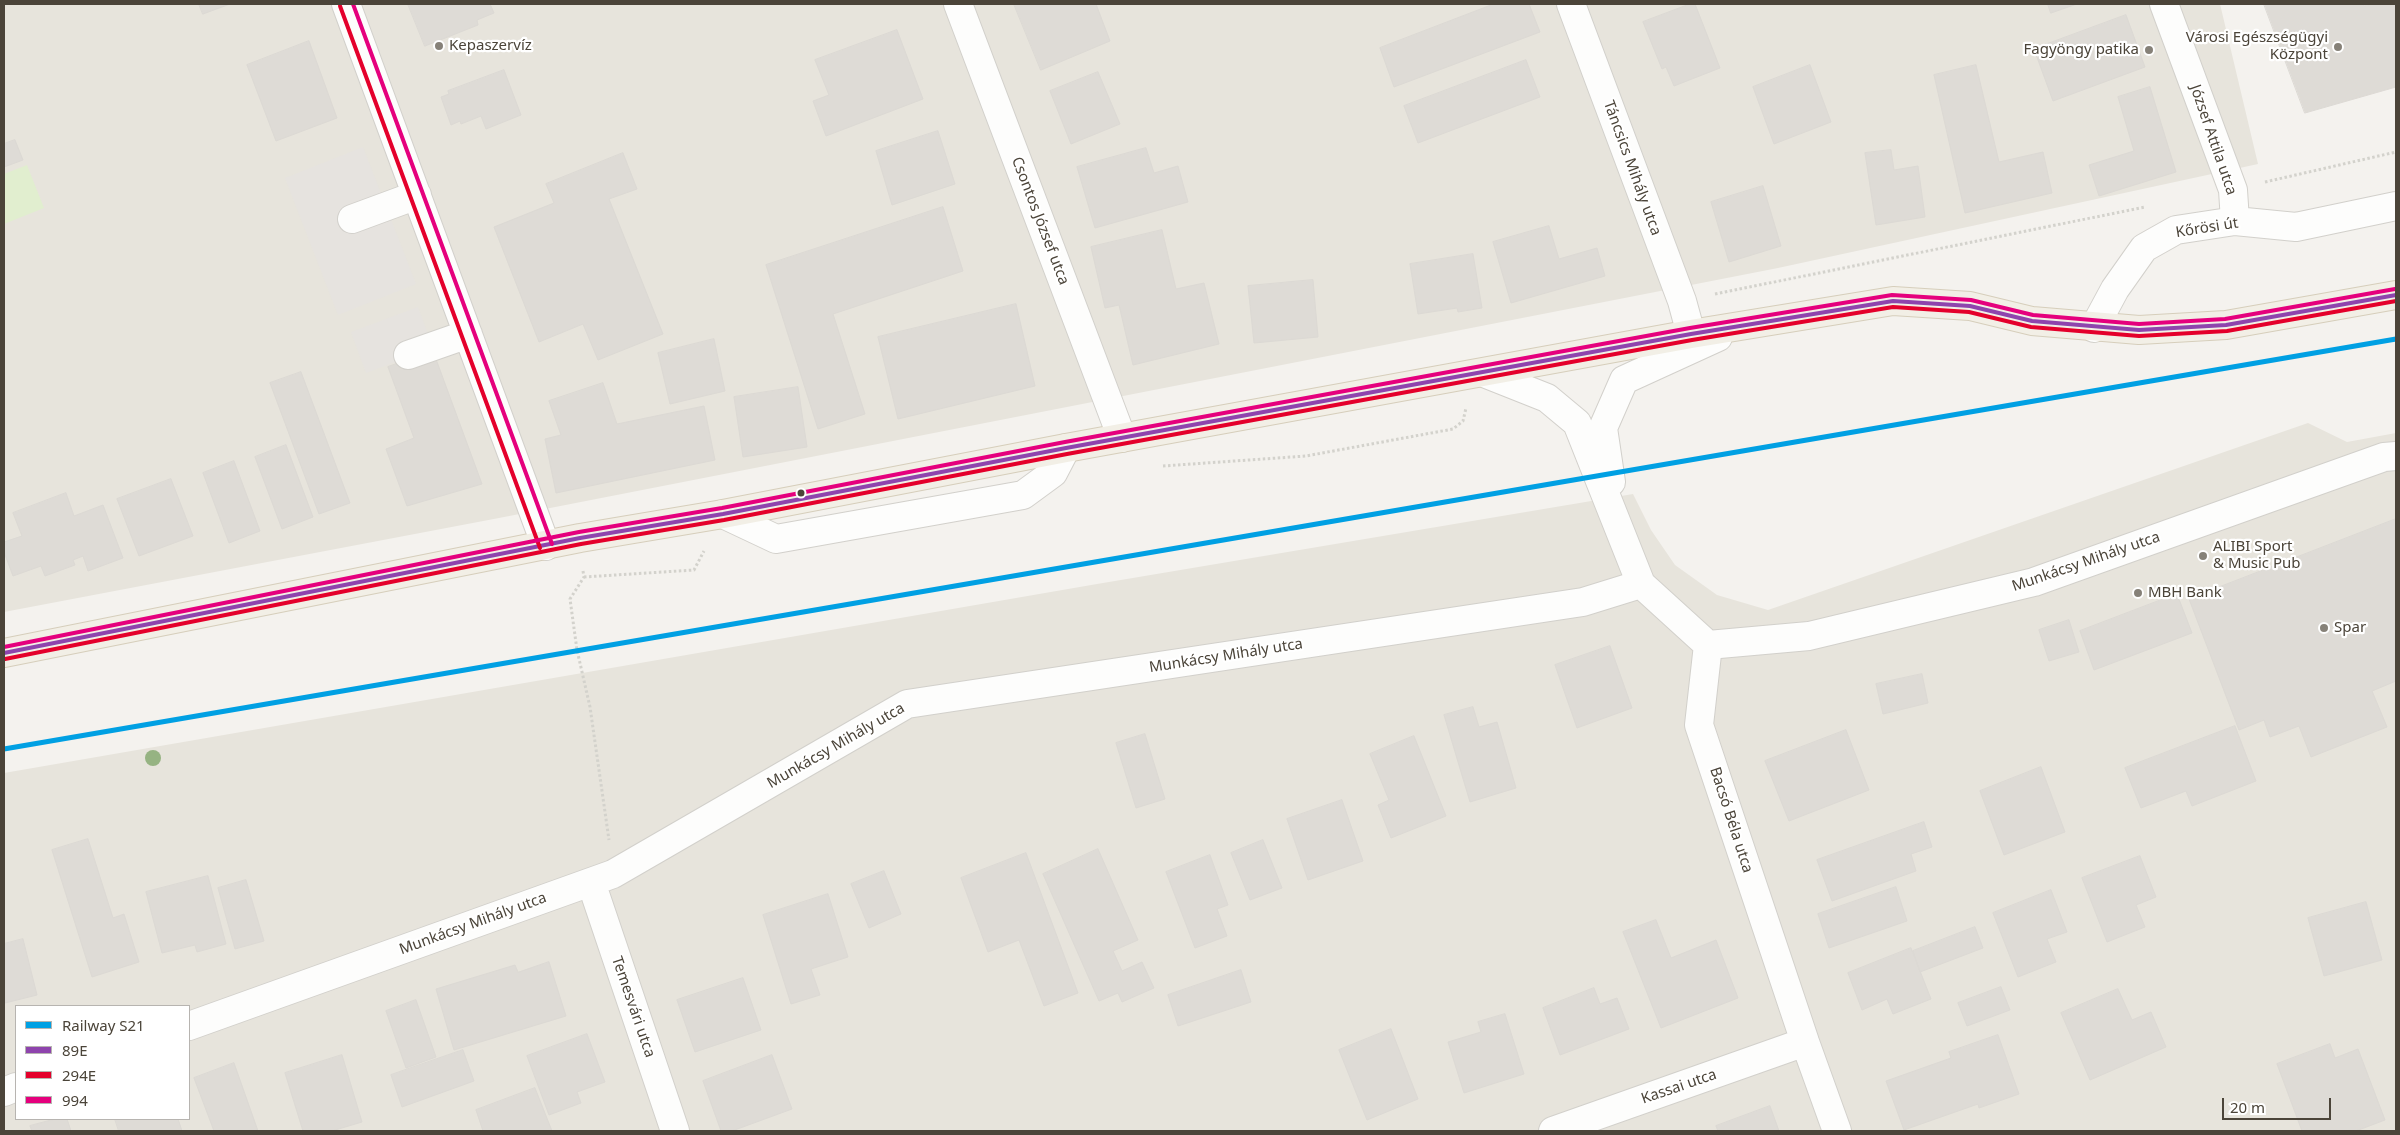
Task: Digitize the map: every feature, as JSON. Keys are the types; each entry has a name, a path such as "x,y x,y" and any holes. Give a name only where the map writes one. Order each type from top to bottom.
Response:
{"main road":[{"path":"4,653 580,538 723,514 1066,448 1746,324 1893,301 1970,306 2032,321 2094,328 2139,330 2226,325 2396,295"}],"street":[{"path":"346,4 546,546"},
{"name":"Csontos József utca","path":"958,4 1122,438"},
{"name":"Táncsics Mihály utca","path":"1571,4 1682,301 1691,334"},
{"name":"József Attila utca","path":"2164,4 2232,190 2235,222"},
{"path":"352,219 416,195"},
{"name":"Kőrösi út","path":"2094,328 2115,289 2144,248 2176,230 2235,222 2296,227 2396,206"},
{"path":"1620,530 1603,428 1624,380 1746,324"},
{"path":"408,355 468,334"},
{"path":"1478,374 1547,398 1577,423 1641,584 1708,645"},
{"path":"723,514 776,539 1024,495 1053,473 1066,448"},
{"name":"Munkácsy Mihály utca","path":"1708,645 1809,636 2034,582 2384,457 2396,456"},
{"name":"Munkácsy Mihály utca","path":"190,1026 602,878 907,704 1583,602 1641,584"},
{"name":"Bacsó Béla utca","path":"1708,645 1699,725 1804,1042 1837,1131"},
{"name":"Temesvári utca","path":"602,878 675,1131"},
{"name":"Kassai utca","path":"1553,1131 1804,1042"}],"path":[{"path":"2232,190 2396,152"},
{"path":"1682,301 2155,205"},
{"path":"1156,466 1306,456 1453,429 1463,421 1478,374"},
{"path":"584,577 694,570 723,514"},
{"path":"580,538 584,577 570,600 577,650 590,707 602,878"}],"shaded area":[{"path":"4,4 2220,4 2258,164 1778,268 499,518 4,612"},
{"path":"363,147 416,284 338,315 285,178"},
{"path":"418,307 433,348 366,373 351,332"},
{"path":"2308,423 2347,442 2396,433 2396,1131 4,1131 4,773 1097,584 1633,494 1651,530 1675,565 1717,595 1768,610"}],"green space":[{"path":"27,165 44,208 4,224 4,174"}],"building":[{"path":"199,4 230,4 203,14"},
{"path":"408,4 490,4 494,13 477,20 478,25 425,46"},
{"path":"1014,4 1096,4 1110,41 1041,70"},
{"path":"1494,4 1529,4 1540,32 1394,87 1380,48"},
{"path":"1690,4 1695,4 1720,68 1674,86 1666,67 1662,69 1643,22"},
{"path":"2048,4 2077,4 2051,13"},
{"name":"Városi Egészségügyi Központ","path":"2264,4 2364,4 2364,6 2371,4 2396,4 2396,87 2305,113"},
{"path":"2126,15 2145,67 2053,101 2034,49"},
{"path":"897,30 923,99 826,136 813,101 829,95 815,60"},
{"path":"309,41 337,118 276,141 247,65"},
{"path":"1526,60 1540,97 1418,143 1404,106"},
{"path":"1810,65 1831,122 1774,144 1753,87"},
{"path":"1976,65 1999,162 2043,152 2052,193 1965,213 1934,75"},
{"path":"504,70 521,115 486,129 481,116 461,124 460,121 451,125 441,97 449,94 448,91"},
{"path":"1098,72 1120,124 1071,144 1050,91"},
{"path":"2150,87 2176,172 2099,196 2089,165 2134,151 2118,97"},
{"path":"938,131 955,184 892,205 876,151"},
{"path":"15,140 23,160 4,167 4,144"},
{"path":"1146,148 1154,173 1178,166 1188,202 1095,228 1077,167"},
{"path":"1891,150 1894,170 1918,166 1925,217 1876,225 1865,153"},
{"path":"623,153 637,189 609,199 663,334 598,360 583,324 539,342 494,227 554,203 546,184"},
{"path":"1763,186 1781,246 1729,262 1711,202"},
{"path":"943,207 963,271 833,314 865,414 818,429 766,265"},
{"path":"1549,226 1559,259 1597,248 1605,276 1511,303 1493,242"},
{"path":"1162,230 1176,289 1204,283 1219,344 1133,365 1119,305 1105,308 1091,247"},
{"path":"1473,254 1482,308 1458,312 1457,308 1418,314 1410,264"},
{"path":"1313,280 1318,337 1254,343 1248,286"},
{"path":"1016,304 1035,386 898,419 878,337"},
{"path":"714,339 725,391 670,404 658,353"},
{"path":"433,351 482,484 407,506 386,449 414,438 388,367"},
{"path":"301,372 350,503 319,514 270,383"},
{"path":"603,383 617,424 704,406 715,460 556,493 545,439 561,435 549,401"},
{"path":"798,387 807,447 743,457 734,397"},
{"path":"286,445 313,517 282,529 255,457"},
{"path":"234,461 260,531 229,543 203,473"},
{"path":"171,479 193,536 139,556 117,499"},
{"path":"66,493 74,516 103,505 123,558 88,571 83,556 73,560 75,565 45,576 41,566 13,576 4,552 4,542 22,536 13,513"},
{"path":"2396,519 2396,681 2372,691 2387,727 2311,757 2299,726 2270,737 2264,720 2239,730 2189,599"},
{"path":"2177,594 2192,633 2094,670 2080,631"},
{"path":"2069,620 2079,652 2049,661 2039,630"},
{"path":"1610,646 1632,708 1577,728 1555,665"},
{"path":"1922,674 1928,703 1883,714 1876,684"},
{"path":"1473,707 1479,727 1497,722 1516,788 1470,802 1444,715"},
{"path":"2235,726 2256,781 2192,806 2186,791 2141,808 2125,768"},
{"path":"1846,730 1869,790 1789,821 1765,761"},
{"path":"1145,734 1165,799 1136,808 1116,743"},
{"path":"1414,736 1446,816 1391,838 1378,805 1389,800 1370,754"},
{"path":"2041,767 2065,832 2004,855 1980,791"},
{"path":"1342,800 1363,861 1308,880 1287,819"},
{"path":"1924,822 1932,847 1911,854 1916,871 1832,901 1817,860"},
{"path":"88,839 113,918 124,914 139,962 92,977 52,850"},
{"path":"1263,840 1282,888 1250,900 1231,853"},
{"path":"1098,849 1138,940 1113,951 1122,971 1142,962 1154,988 1122,1002 1118,993 1099,1001 1043,874"},
{"path":"1026,853 1078,993 1044,1006 1019,940 988,952 961,878"},
{"path":"1210,855 1228,905 1217,909 1227,936 1195,948 1166,872"},
{"path":"2140,856 2156,897 2136,905 2145,927 2107,942 2082,878"},
{"path":"884,871 901,914 869,928 851,884"},
{"path":"208,876 226,944 197,952 195,945 162,953 146,892"},
{"path":"246,880 264,941 235,949 218,888"},
{"path":"1896,887 1907,921 1829,948 1818,914"},
{"path":"2051,890 2067,932 2047,939 2056,962 2018,977 1993,913"},
{"path":"828,894 848,957 811,969 820,995 791,1004 763,915"},
{"path":"2366,902 2382,960 2324,976 2308,918"},
{"path":"1656,920 1671,958 1716,940 1738,998 1661,1028 1623,932"},
{"path":"1975,927 1983,948 1920,972 1913,951"},
{"path":"23,939 37,995 5,1003 4,944"},
{"path":"1911,948 1931,999 1893,1014 1887,999 1862,1010 1848,973"},
{"path":"549,962 566,1016 454,1050 436,989 515,965 518,972"},
{"path":"1241,970 1251,1002 1178,1026 1168,995"},
{"path":"743,978 761,1030 695,1052 677,1000"},
{"path":"2001,987 2010,1010 1967,1026 1958,1003"},
{"path":"1594,988 1600,1004 1617,998 1629,1029 1560,1055 1543,1008"},
{"path":"2118,989 2132,1020 2151,1012 2166,1047 2090,1080 2061,1013"},
{"path":"416,1000 436,1057 406,1068 386,1011"},
{"path":"1505,1014 1524,1074 1464,1093 1448,1042 1481,1032 1478,1022"},
{"path":"1391,1029 1418,1099 1367,1120 1339,1050"},
{"path":"587,1034 605,1082 577,1092 581,1103 549,1115 527,1056"},
{"path":"1998,1035 2019,1094 1979,1108 1978,1104 1904,1130 1886,1081 1951,1058 1949,1052"},
{"path":"2330,1044 2335,1058 2358,1049 2385,1120 2356,1131 2302,1131 2277,1064"},
{"path":"463,1050 474,1081 402,1107 391,1075"},
{"path":"342,1055 362,1122 332,1131 303,1131 285,1073"},
{"path":"772,1055 792,1109 732,1131 721,1131 703,1081"},
{"path":"234,1063 258,1131 214,1131 194,1078"},
{"path":"535,1088 552,1131 483,1131 476,1110"},
{"path":"1770,1106 1779,1131 1718,1131 1716,1126"},
{"path":"51,1120 67,1120 71,1131 32,1131 30,1126"},
{"path":"115,1120 178,1120 182,1131 119,1131"}],"rail line":[{"name":"S21","path":"4,749 2396,339"}],"transit line":[{"name":"994","path":"353,4 552,544"},
{"name":"294E","path":"340,6 540,548"},
{"name":"994","path":"4,647 579,532 722,508 1065,442 1690,328 1892,295 1971,300 2033,315 2139,324 2225,319 2395,289"},
{"name":"89E","path":"4,653 580,538 723,514 1066,448 1691,334 1893,301 1970,306 2032,321 2139,330 2226,325 2396,295"},
{"name":"294E","path":"5,659 581,544 724,520 1067,454 1692,340 1893,307 1969,312 2031,327 2139,336 2227,331 2396,301"}],"place":[{"name":"Kepaszervíz","path":"439,46"},
{"name":"Városi Egészségügyi Központ","path":"2338,47"},
{"name":"Fagyöngy patika","path":"2149,50"},
{"name":"ALIBI Sport & Music Pub","path":"2203,556"},
{"name":"MBH Bank","path":"2138,593"},
{"name":"Spar","path":"2324,628"}]}
